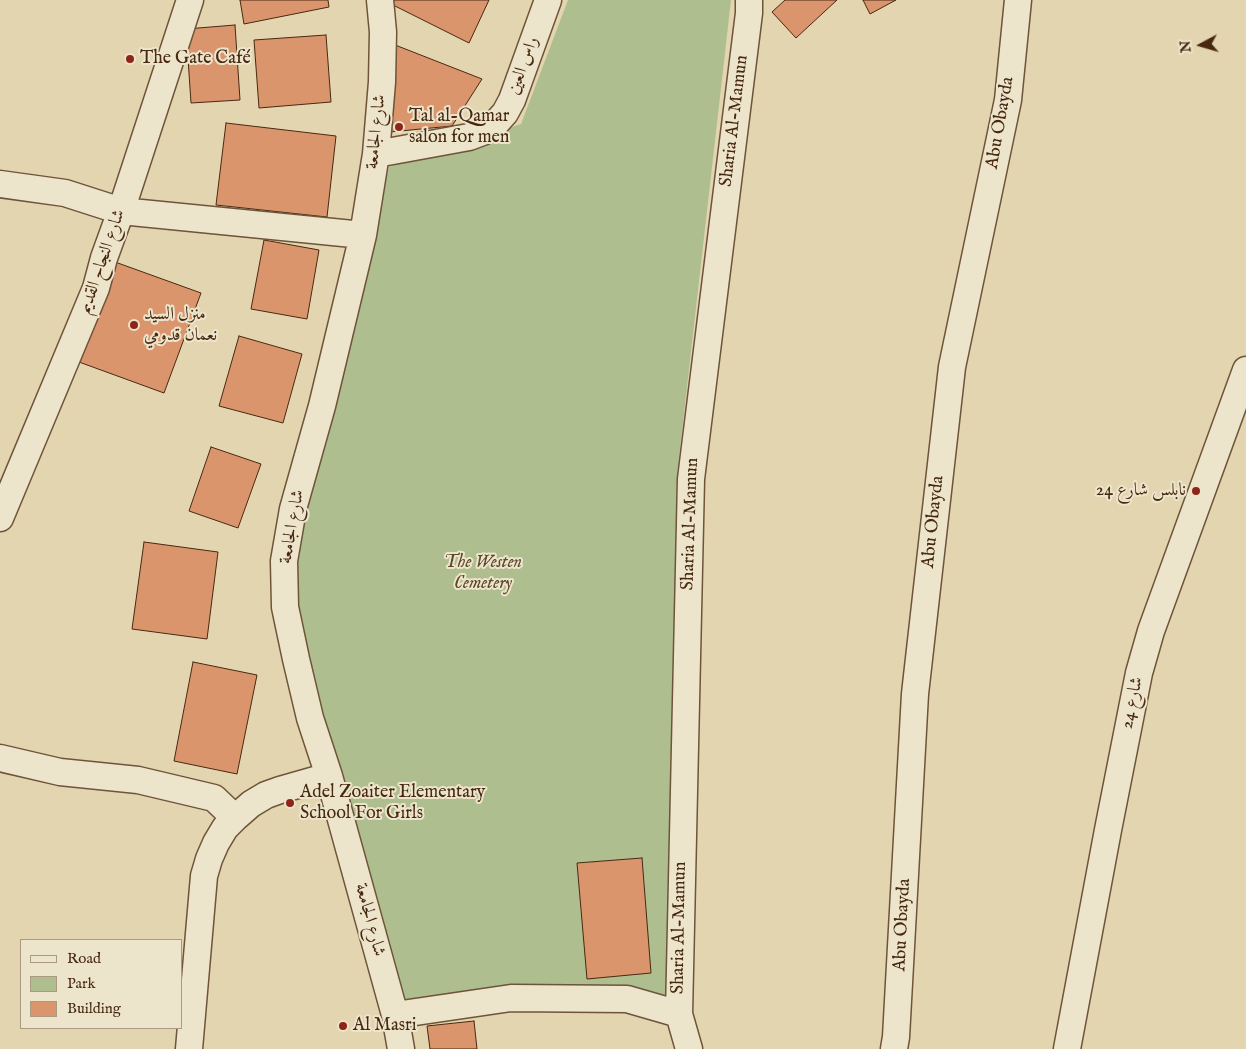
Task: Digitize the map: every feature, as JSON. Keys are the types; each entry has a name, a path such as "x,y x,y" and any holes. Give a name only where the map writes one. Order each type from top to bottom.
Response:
{"street":[{"name":"شارع النجاح القديم","path":"0,518 96,288 104,258 190,0"},
{"name":"شارع الجامعة","path":"380,0 382,82 376,154 363,235 322,406 293,509 284,560 285,607 310,718 395,1015 401,1049"},
{"name":"راس العين","path":"376,154 469,137 485,131 496,123 505,113 512,100 548,0"},
{"name":"Sharia Al-Mamun","path":"689,1049 678,1014 691,479 749,0"},
{"name":"Abu Obayda","path":"894,1049 915,694 952,367 1008,100 1018,0"},
{"path":"0,184 65,193 121,211 363,235"},
{"name":"شارع 24","path":"1067,1049 1139,673 1151,631 1246,370"},
{"path":"0,758 60,772 138,780 214,798 235,818"},
{"path":"189,1049 204,876 216,843 225,828 235,818 251,804 266,795 328,776"},
{"path":"395,1015 511,998 627,999 678,1014"}],"green space":[{"name":"The Westen Cemetery","path":"568,0 731,0 677,475 671,899 667,1002 404,1007 317,717 293,606 299,513 389,167 521,124"}],"building":[{"path":"240,0 328,0 329,7 244,24"},
{"path":"386,0 489,0 469,43"},
{"path":"785,0 837,0 796,38 772,12"},
{"path":"863,0 896,0 870,14"},
{"path":"235,25 240,100 191,103 186,29"},
{"path":"326,35 331,102 259,108 254,40"},
{"path":"390,43 482,79 452,126 390,132"},
{"path":"226,123 336,136 327,217 216,205"},
{"path":"264,240 319,250 307,319 251,309"},
{"name":"منزل السيد نعمان قدومي","path":"104,258 201,293 164,393 68,358"},
{"path":"239,336 302,354 283,423 219,406"},
{"path":"211,447 261,464 238,528 189,511"},
{"path":"144,542 218,552 207,639 132,629"},
{"path":"193,662 257,675 237,774 174,761"},
{"path":"642,858 651,973 587,979 577,863"},
{"path":"474,1021 477,1049 430,1049 427,1026"}],"place":[{"name":"The Gate Café","path":"130,59"},
{"name":"Tal al-Qamar salon for men","path":"399,127"},
{"name":"منزل السيد نعمان قدومي","path":"134,325"},
{"name":"نابلس شارع 24","path":"1196,491"},
{"name":"Adel Zoaiter Elementary School For Girls","path":"290,803"},
{"name":"Al Masri","path":"343,1026"}]}
